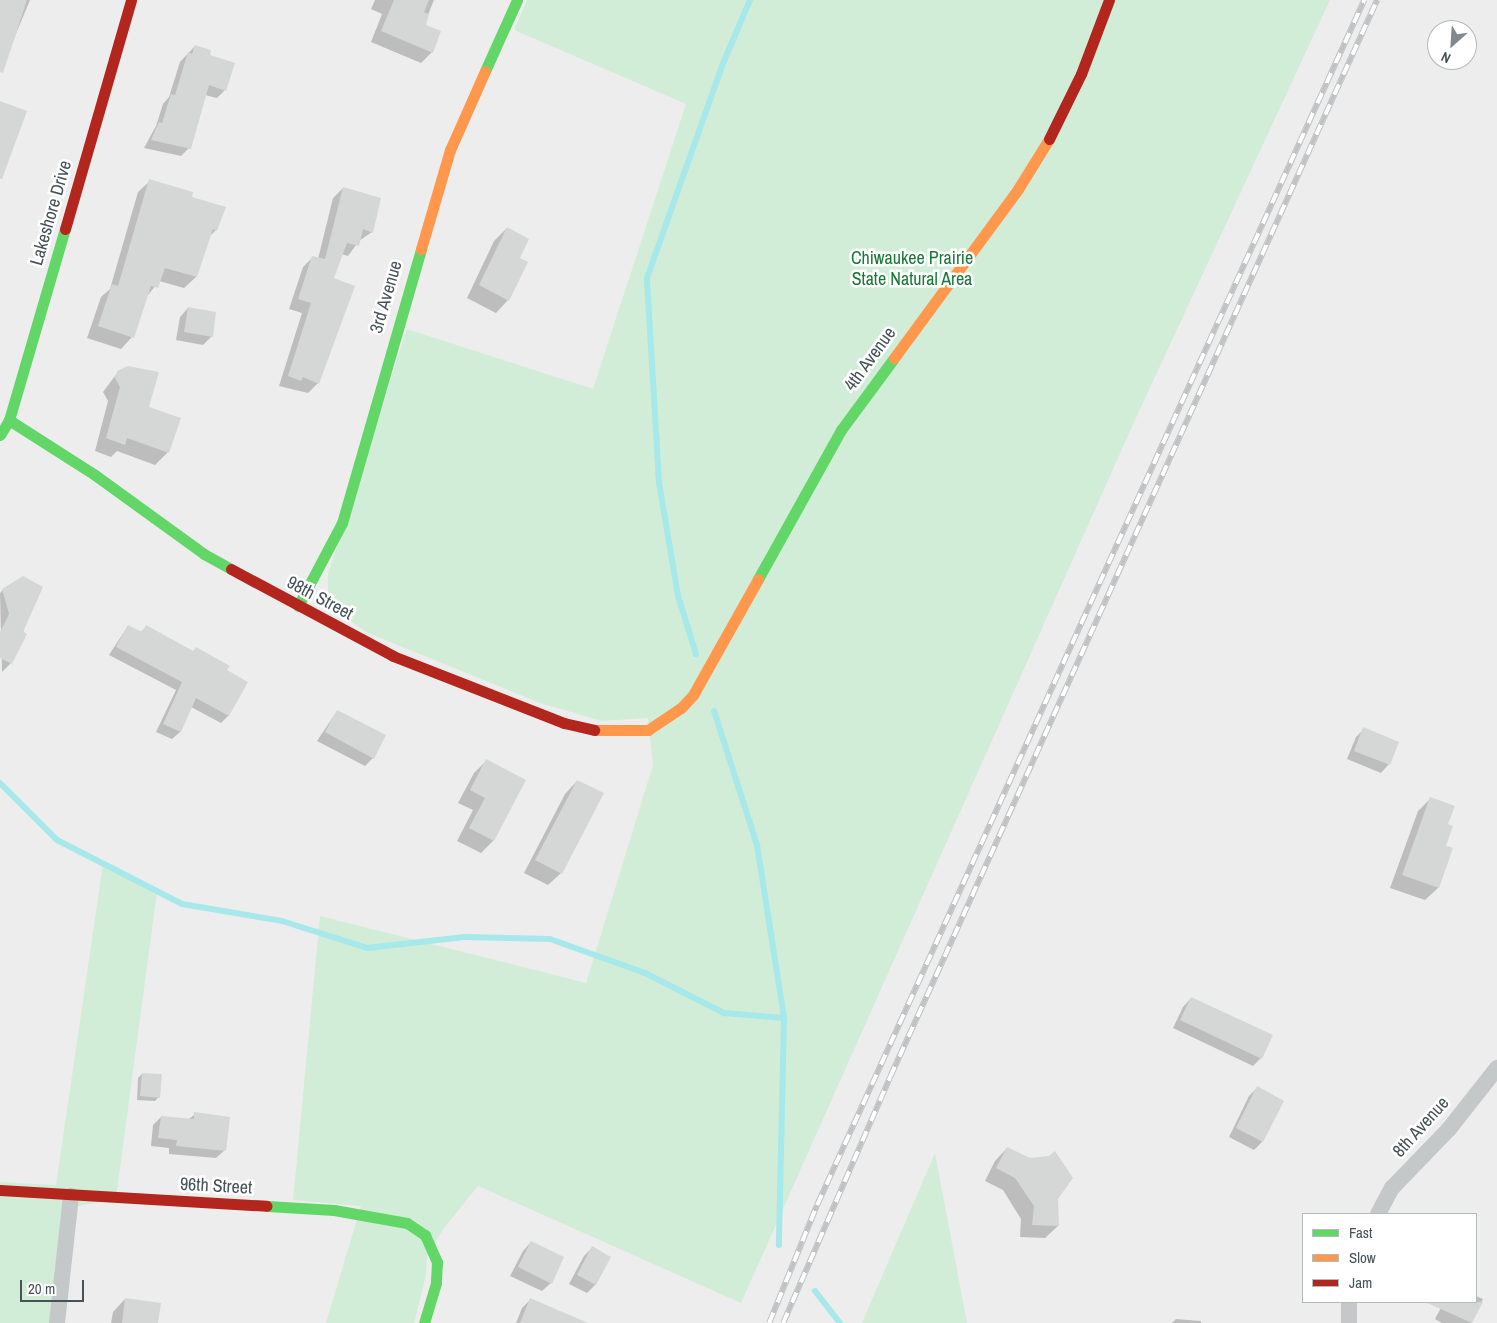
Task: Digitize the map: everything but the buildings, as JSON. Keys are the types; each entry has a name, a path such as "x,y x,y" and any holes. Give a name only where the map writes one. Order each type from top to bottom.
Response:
{"street":[{"name":"Lakeshore Drive","path":"0,435 9,420 131,0"},
{"name":"3rd Avenue","path":"298,606 342,523 450,150 517,0"},
{"name":"4th Avenue","path":"648,730 681,708 693,695 841,430 1018,189 1051,136 1082,74 1109,0"},
{"name":"98th Street","path":"9,420 95,475 204,554 393,656 515,706 593,730 648,730"},
{"name":"8th Avenue","path":"1379,1213 1392,1188 1449,1129 1497,1068"},
{"name":"96th Street","path":"0,1190 71,1196 334,1210 407,1223 425,1235 437,1262 436,1283 424,1323"},
{"path":"57,1323 71,1196"},
{"path":"1349,1303 1350,1323"}],"green space":[{"name":"Chiwaukee Prairie State Natural Area","path":"527,0 1330,0 1135,420 741,1303 478,1186 444,1228 427,1256 426,1275 414,1323 326,1323 361,1206 293,1200 320,916 586,983 653,765 648,718 602,721 540,703 368,633 343,616 328,592 328,574 407,329 593,389 686,104 514,30"},
{"path":"103,864 157,892 116,1198 70,1208 56,1323 0,1323 0,1182 56,1185"},
{"path":"935,1153 967,1323 862,1323"}],"waterway":[{"path":"696,654 678,596 659,482 647,278 724,61 750,0"},
{"path":"714,711 757,845 784,1018 779,1245"},
{"path":"0,783 57,840 182,904 282,921 367,948 464,937 550,939 645,973 724,1013 784,1018"},
{"path":"815,1291 840,1323"}],"railway":[{"path":"769,1323 817,1205 1364,0"},
{"path":"783,1323 890,1077 1377,0"}],"traffic: fast":[{"path":"485,71 517,0"},
{"path":"0,435 9,420 65,229"},
{"path":"298,606 342,523 421,249"},
{"path":"758,579 841,430 894,358"},
{"path":"9,420 95,475 204,554 231,569"},
{"path":"267,1206 334,1210 407,1223 425,1235 437,1262 436,1283 424,1323"}],"traffic: slow":[{"path":"421,249 450,150 485,71"},
{"path":"894,358 1018,189 1049,139"},
{"path":"594,730 648,730 681,708 693,695 758,579"}],"traffic: jam":[{"path":"65,229 131,0"},
{"path":"1049,139 1081,74 1109,0"},
{"path":"231,569 393,656 564,723 594,730"},
{"path":"0,1190 267,1206"}]}
